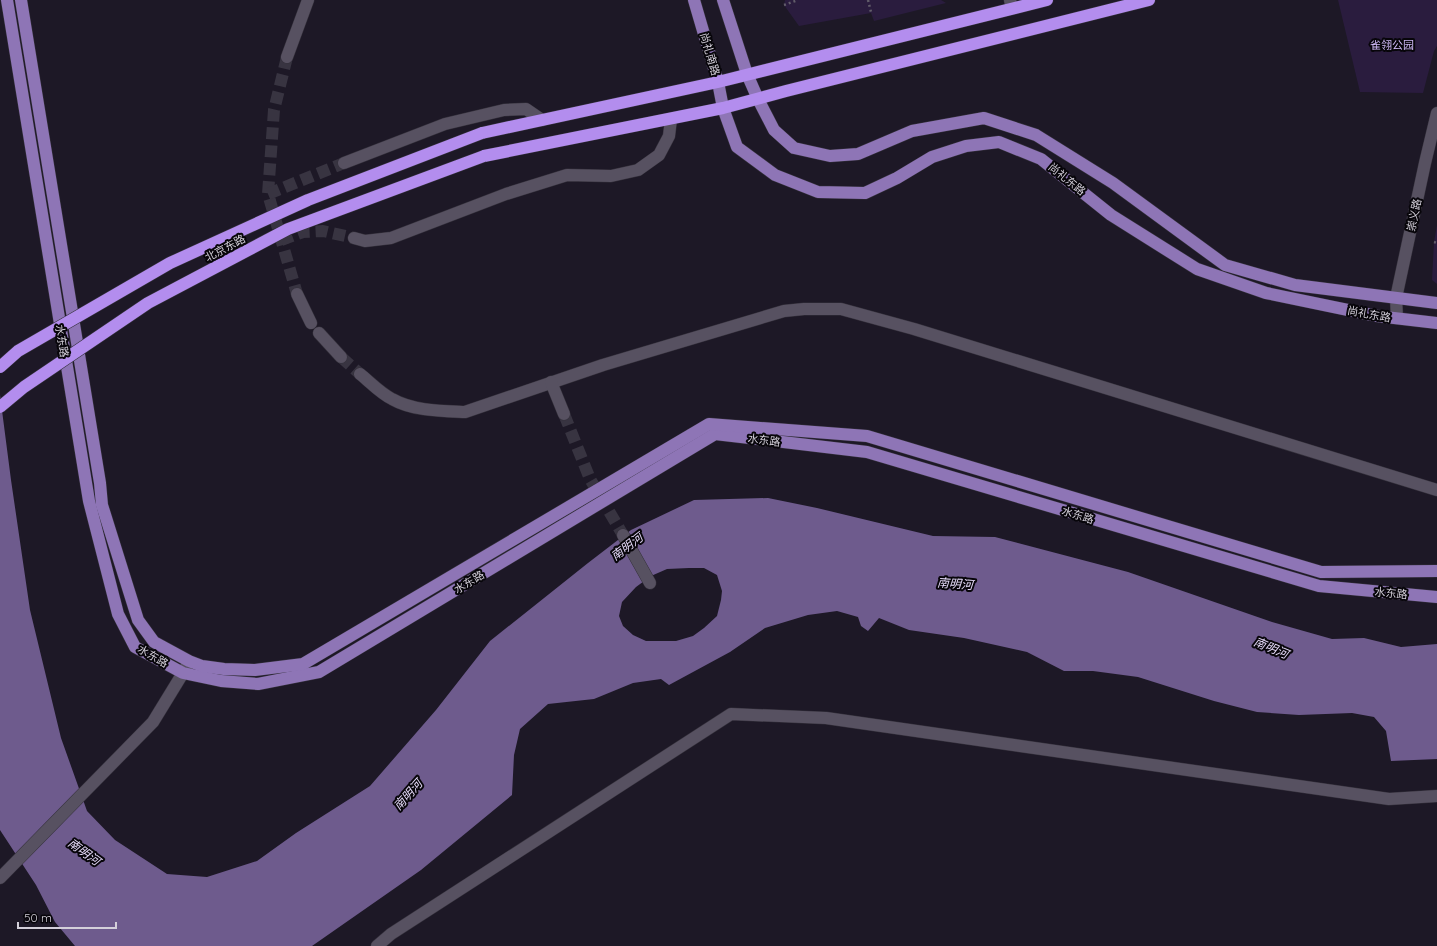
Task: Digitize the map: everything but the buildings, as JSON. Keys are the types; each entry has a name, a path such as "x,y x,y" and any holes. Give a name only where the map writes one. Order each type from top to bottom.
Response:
{"highway":[{"name":"北京东路","path":"0,367 18,351 170,263 308,200 482,133 718,82 1011,4 1047,0"},
{"name":"北京东路","path":"0,407 24,387 148,304 288,229 484,156 723,108 1149,0"}],"main road":[{"name":"水东路","path":"7,0 89,502 118,614 135,647 183,673 220,681 258,684 319,672 715,434 867,452 1319,586 1437,598"},
{"name":"水东路","path":"21,0 100,483 102,505 138,620 154,642 189,661 202,666 232,670 254,670 304,664 709,424 867,436 1321,572 1437,571"},
{"name":"尚礼南路","path":"694,0 718,82 723,108"},
{"path":"722,0 747,74 758,99"},
{"name":"尚礼东路","path":"758,99 774,130 794,148 830,156 858,154 912,131 984,118 1036,135 1113,183 1225,265 1295,286 1437,303"},
{"name":"尚礼东路","path":"723,108 736,147 775,176 818,192 864,193 897,178 932,157 966,146 999,142 1041,159 1111,215 1197,269 1266,293 1377,316 1437,324"}],"street":[{"path":"287,57 308,0"},
{"path":"344,163 445,124 504,110 526,108 542,120"},
{"name":"崇义路","path":"1397,318 1396,298 1437,113"},
{"path":"354,238 365,241 391,238 506,194 567,175 611,176 638,170 659,155 669,136 671,119"},
{"path":"297,294 311,323"},
{"path":"360,374 392,399 412,407 465,412 604,364 784,311 804,309 841,309 922,331 1437,490"},
{"path":"319,333 341,357"},
{"path":"551,382 564,414"},
{"path":"623,535 650,583"},
{"path":"0,878 153,722 189,661"},
{"path":"377,946 391,934 730,714 826,718 1389,799 1437,796"}],"path":[{"path":"784,4 798,0"},
{"path":"868,0 872,12"}],"green space":[{"path":"785,0 941,0 946,3 874,21 871,13 799,26 784,5"},
{"name":"雀翎公园","path":"1338,0 1437,0 1437,46 1434,51 1423,93 1360,92"},
{"path":"1437,225 1437,284 1432,280 1434,242"}],"water":[{"name":"南明河","path":"0,395 30,610 61,738 87,811 115,840 167,874 207,877 257,861 296,833 370,786 436,710 490,641 631,530 694,500 768,498 817,508 933,536 995,537 1128,572 1272,622 1332,639 1364,638 1401,647 1437,644 1437,759 1391,761 1386,731 1374,717 1352,713 1299,715 1257,712 1214,701 1138,677 1093,671 1064,671 1027,652 964,638 909,630 879,618 868,631 861,626 858,617 837,611 808,615 765,628 730,652 669,685 661,679 633,683 594,699 548,704 520,729 514,755 512,795 421,870 312,946 75,946 55,922 36,885 0,830","holes":["704,568 717,575 722,591 721,600 717,616 693,636 676,641 646,641 633,635 623,626 619,616 622,602 636,587 651,576 667,569"]}],"tunnel":[{"path":"287,57 274,110 268,194 297,294"},
{"path":"268,194 344,163"},
{"path":"281,240 303,232 323,231 354,238"},
{"path":"341,357 360,374"},
{"path":"564,414 590,479 623,535"}]}
